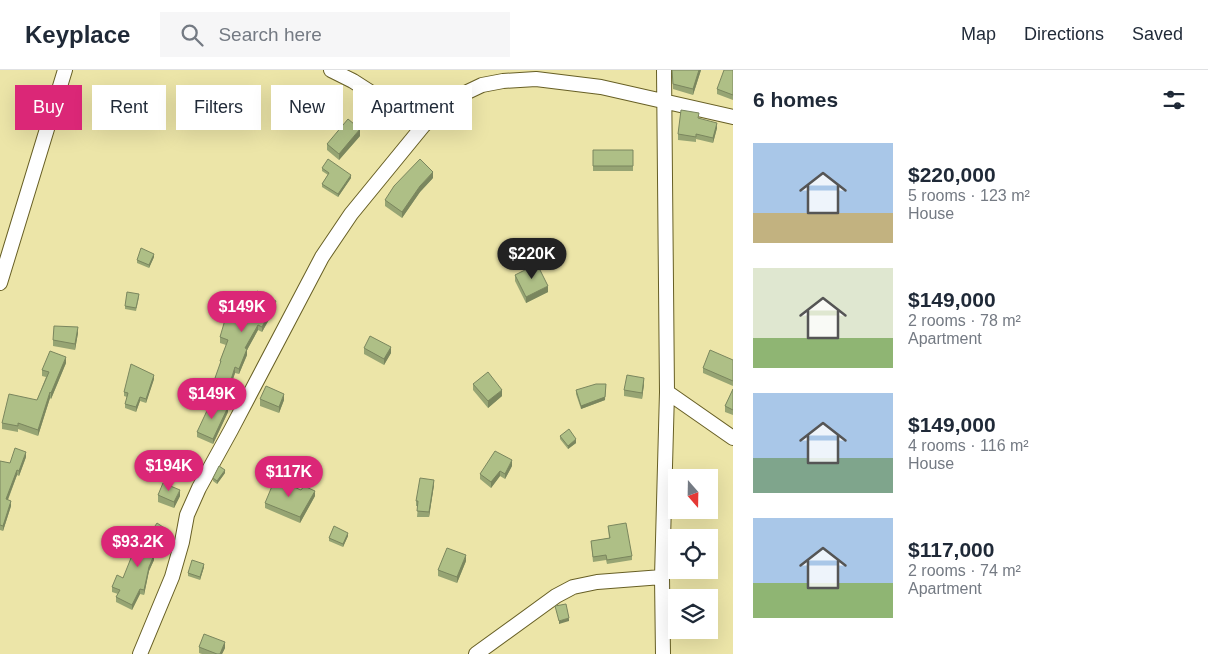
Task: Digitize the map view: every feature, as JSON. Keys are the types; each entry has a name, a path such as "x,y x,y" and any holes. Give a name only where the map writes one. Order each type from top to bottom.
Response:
{"street":[{"path":"0,283 65,70"},
{"path":"331,70 359,85"},
{"path":"663,654 662,577 667,392 664,70"},
{"path":"472,90 482,85 503,81 536,79 601,87 733,117"},
{"path":"140,654 172,577 187,515 199,488 322,257 351,214 420,130"},
{"path":"667,392 733,438"},
{"path":"476,654 543,605 573,587 598,582 662,577"}],"building":[{"path":"672,70 699,70 693,89 673,84"},
{"path":"724,70 733,70 733,95 717,89"},
{"path":"681,110 699,113 698,118 717,123 713,138 696,134 696,137 678,134"},
{"path":"348,119 353,123 353,130 359,130 339,154 327,144 339,130 343,130 343,125"},
{"path":"593,150 633,150 633,166 593,166"},
{"path":"328,159 351,175 338,194 322,184 329,173 322,168"},
{"path":"420,159 433,172 420,186 402,212 385,200 394,186"},
{"path":"141,248 154,254 149,265 137,260"},
{"path":"537,264 548,286 526,297 515,275"},
{"path":"257,291 276,301 262,327 258,325 245,348 247,349 239,369 235,367 230,383 215,378 228,340 220,337 227,313 237,316 248,298 252,301"},
{"path":"127,292 139,294 136,308 125,306"},
{"path":"54,326 78,327 75,344 53,340"},
{"path":"370,336 391,347 384,359 364,348"},
{"path":"710,350 733,360 733,381 703,368"},
{"path":"50,351 66,357 50,392 38,430 18,423 18,426 2,423 9,394 37,400 49,372 42,370"},
{"path":"131,364 154,375 146,399 140,397 136,407 125,404 128,393 124,392"},
{"path":"488,372 502,390 488,401 473,384"},
{"path":"627,375 644,378 642,393 624,390"},
{"path":"596,384 606,384 605,397 581,406 576,390"},
{"path":"266,386 284,394 279,407 260,399"},
{"path":"733,389 733,410 725,406"},
{"path":"212,400 228,407 213,439 197,432"},
{"path":"569,429 576,439 568,446 560,436"},
{"path":"15,448 26,452 6,499 11,501 3,526 0,525 0,461 10,463"},
{"path":"495,451 512,460 505,474 500,471 491,482 480,474"},
{"path":"219,466 225,470 217,481 213,478"},
{"path":"420,478 434,480 429,512 417,511 418,501 416,501"},
{"path":"275,479 301,490 304,486 315,491 300,517 265,503"},
{"path":"163,483 180,490 174,502 158,495"},
{"path":"157,523 166,529 150,554 154,555 149,567 144,590 140,589 132,605 116,597 120,590 112,587 117,575 123,578 135,548 139,550"},
{"path":"626,523 632,556 607,560 606,555 593,557 591,541 610,538 608,526"},
{"path":"334,526 348,533 343,544 329,538"},
{"path":"447,548 466,555 457,577 438,570"},
{"path":"192,560 204,564 200,577 188,573"},
{"path":"566,604 569,618 559,621 555,606"},
{"path":"204,634 225,642 220,654 199,647"}]}
